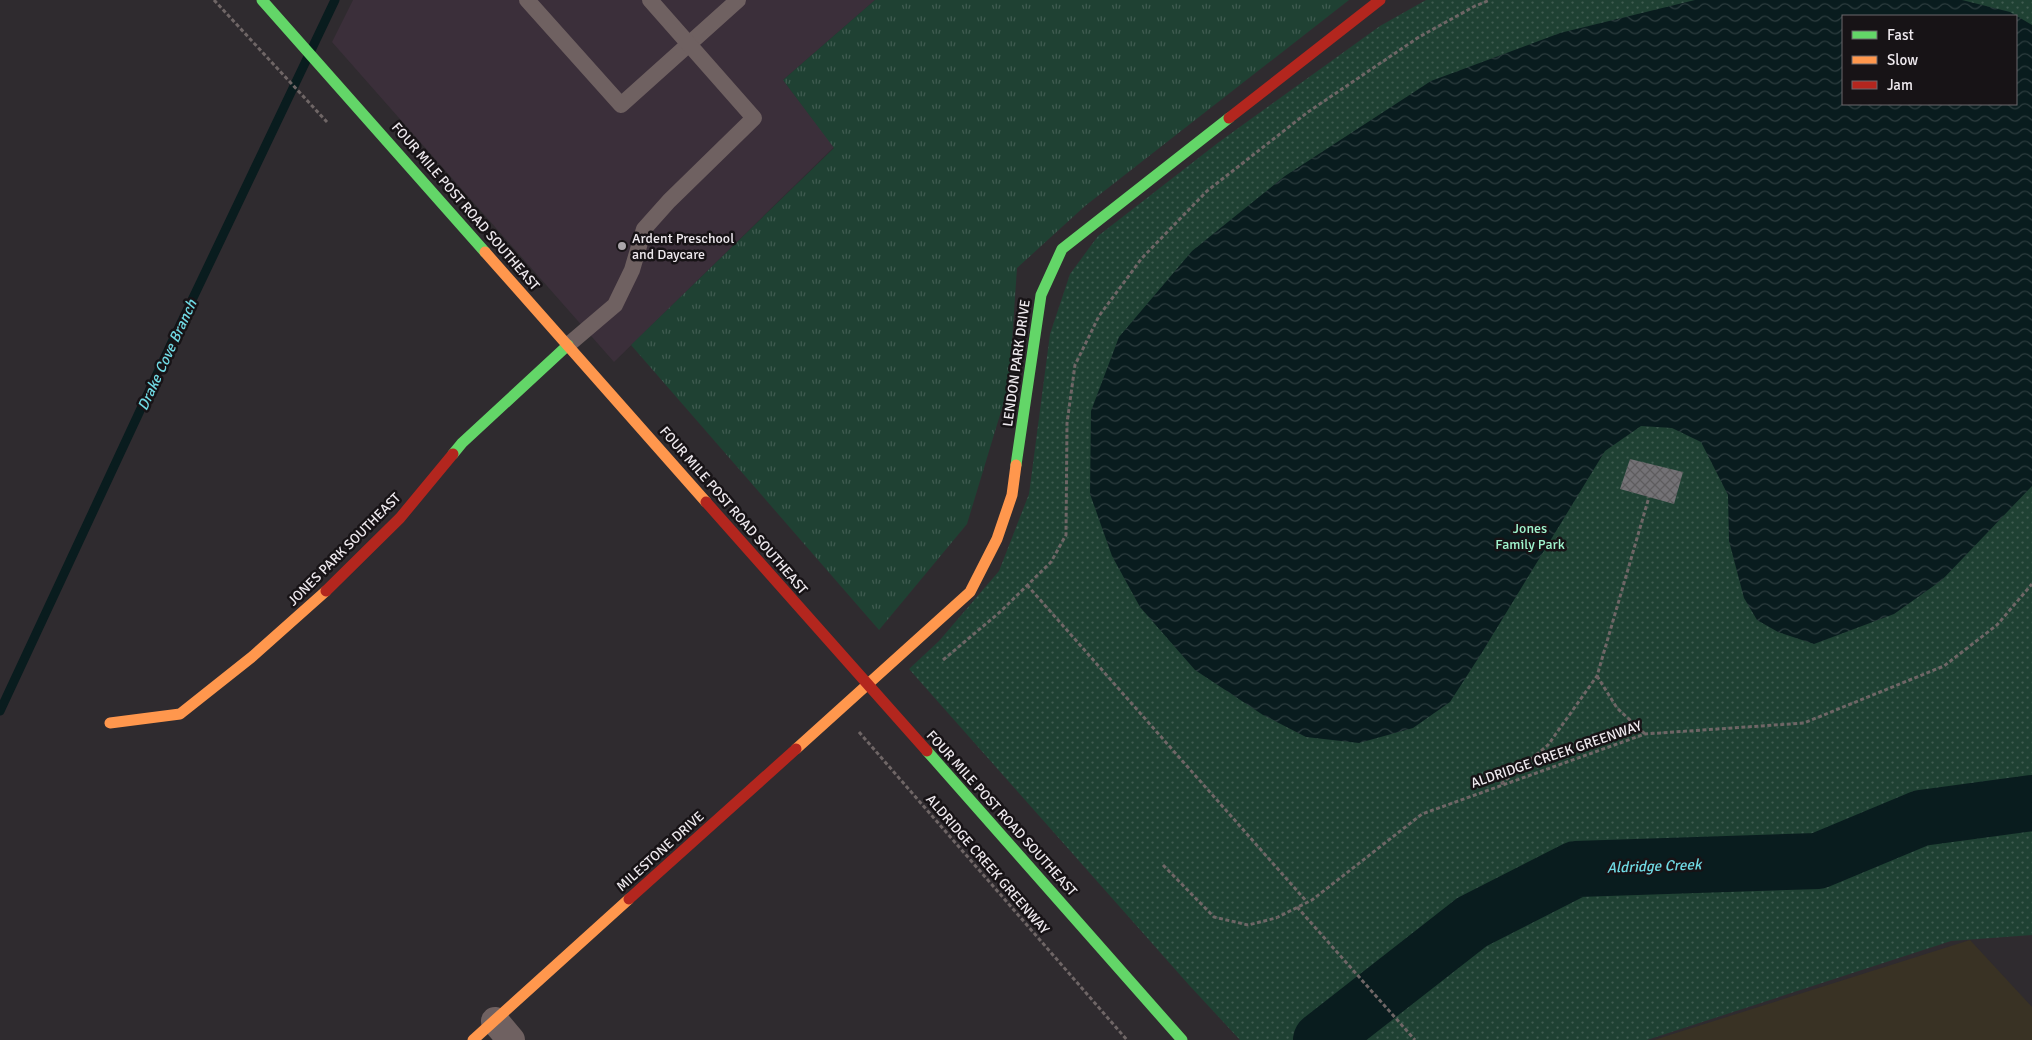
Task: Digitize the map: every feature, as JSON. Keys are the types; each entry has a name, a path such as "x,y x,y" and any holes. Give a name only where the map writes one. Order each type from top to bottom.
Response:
{"street":[{"name":"LENDON PARK DRIVE","path":"868,684 970,592 997,539 1012,494 1041,295 1062,249 1380,0"},
{"name":"FOUR MILE POST ROAD SOUTHEAST","path":"263,1 373,123 1182,1040"},
{"name":"JONES PARK SOUTHEAST","path":"110,723 180,714 253,656 323,594 400,518 462,444 568,345"},
{"name":"MILESTONE DRIVE","path":"473,1040 503,1030 868,684"}],"lane":[{"path":"527,0 621,105 738,0"},
{"path":"568,345 614,305 632,270 644,229 669,201 754,118 650,0"}],"path":[{"path":"214,0 330,125"},
{"path":"939,663 1000,612 1051,562 1066,535 1067,423 1075,365 1099,316 1142,258 1207,191 1308,112 1419,37 1475,6 1490,0"},
{"path":"1500,785 1548,745 1597,676 1649,496"},
{"name":"ALDRIDGE CREEK GREENWAY","path":"1164,865 1214,917 1248,924 1276,918 1307,902 1422,814 1645,734 1804,723 1944,666 1997,625 2032,584"},
{"path":"1027,585 1307,902"},
{"path":"1597,676 1617,708 1645,734"},
{"name":"ALDRIDGE CREEK GREENWAY","path":"888,707 858,732 1127,1040"},
{"path":"1297,907 1415,1040"}],"shaded area":[{"name":"Ardent Preschool and Daycare","path":"353,0 875,0 783,80 834,147 614,362 332,42"},
{"path":"1970,940 2032,1007 2032,1040 1654,1040"}],"green space":[{"path":"875,0 1349,0 1085,206 1017,268 1009,385 967,524 879,630 631,345 834,148 783,80"},
{"name":"Jones Family Park","path":"1426,0 2032,0 2032,935 1951,941 1647,1040 1240,1040 909,669 939,641 999,571 1029,494 1050,334 1070,274 1098,236 1219,142 1380,26"}],"water":[{"path":"1695,0 1962,0 2010,12 2015,15 1842,15 1842,105 2017,105 2017,16 2032,25 2032,486 1942,580 1894,614 1814,644 1778,632 1757,620 1744,598 1729,541 1728,495 1701,442 1672,428 1641,426 1605,451 1450,702 1413,728 1359,743 1306,737 1263,715 1195,670 1140,607 1112,556 1090,494 1091,411 1119,337 1192,251 1285,176 1431,81 1560,33"}],"building":[{"path":"1630,459 1683,472 1674,504 1620,489"}],"waterway":[{"name":"Drake Cove Branch","path":"0,711 172,342 335,0"},
{"name":"Aldridge Creek","path":"1321,1040 1472,922 1576,869 1818,861 1921,818 2032,803"}],"traffic: fast":[{"path":"262,0 485,252"},
{"path":"1016,465 1041,295 1062,249 1229,118"},
{"path":"453,454 462,443 568,345"},
{"path":"927,751 1182,1040"}],"traffic: slow":[{"path":"485,252 706,502"},
{"path":"796,749 970,592 997,539 1012,495 1016,465"},
{"path":"110,723 180,714 253,656 326,591"},
{"path":"473,1040 629,899"}],"traffic: jam":[{"path":"1229,118 1380,0"},
{"path":"326,591 400,518 453,454"},
{"path":"706,502 927,751"},
{"path":"629,899 796,749"}],"place":[{"name":"Ardent Preschool and Daycare","path":"622,246"}]}
